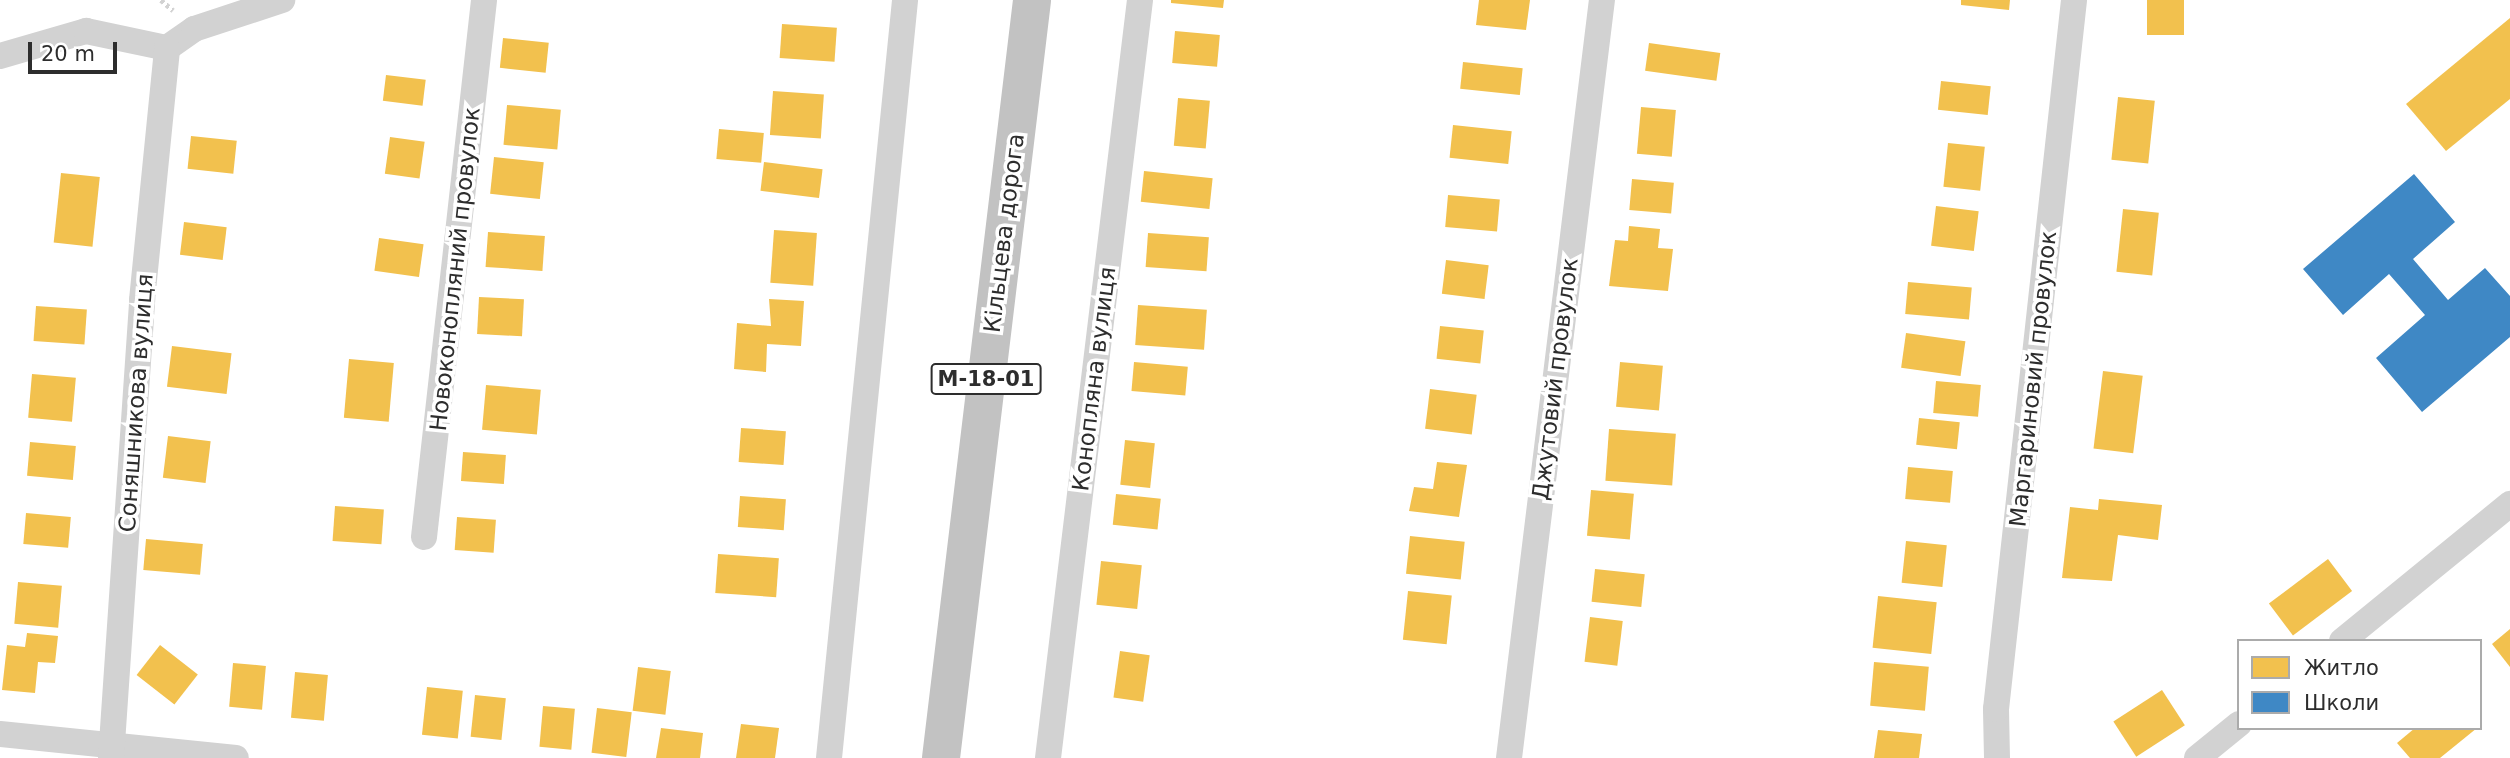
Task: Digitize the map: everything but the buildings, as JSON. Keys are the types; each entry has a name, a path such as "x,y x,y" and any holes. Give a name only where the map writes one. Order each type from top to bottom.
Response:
{"highway":[{"name":"Кільцева дорога","path":"941,758 1032,0"}],"street":[{"path":"0,56 86,31 167,48 194,29 282,0"},
{"name":"Новоконопляний провулок","path":"424,537 484,0"},
{"path":"829,758 905,0"},
{"name":"Конопляна вулиця","path":"1048,758 1140,0"},
{"name":"Джутовий провулок","path":"1509,758 1602,0"},
{"name":"Маргариновий провулок","path":"1997,758 1996,709 2074,0"},
{"name":"Соняшникова вулиця","path":"112,752 142,300 167,48"},
{"path":"2344,639 2510,504"},
{"path":"2197,758 2237,726"},
{"path":"0,734 112,752 236,758"}]}
